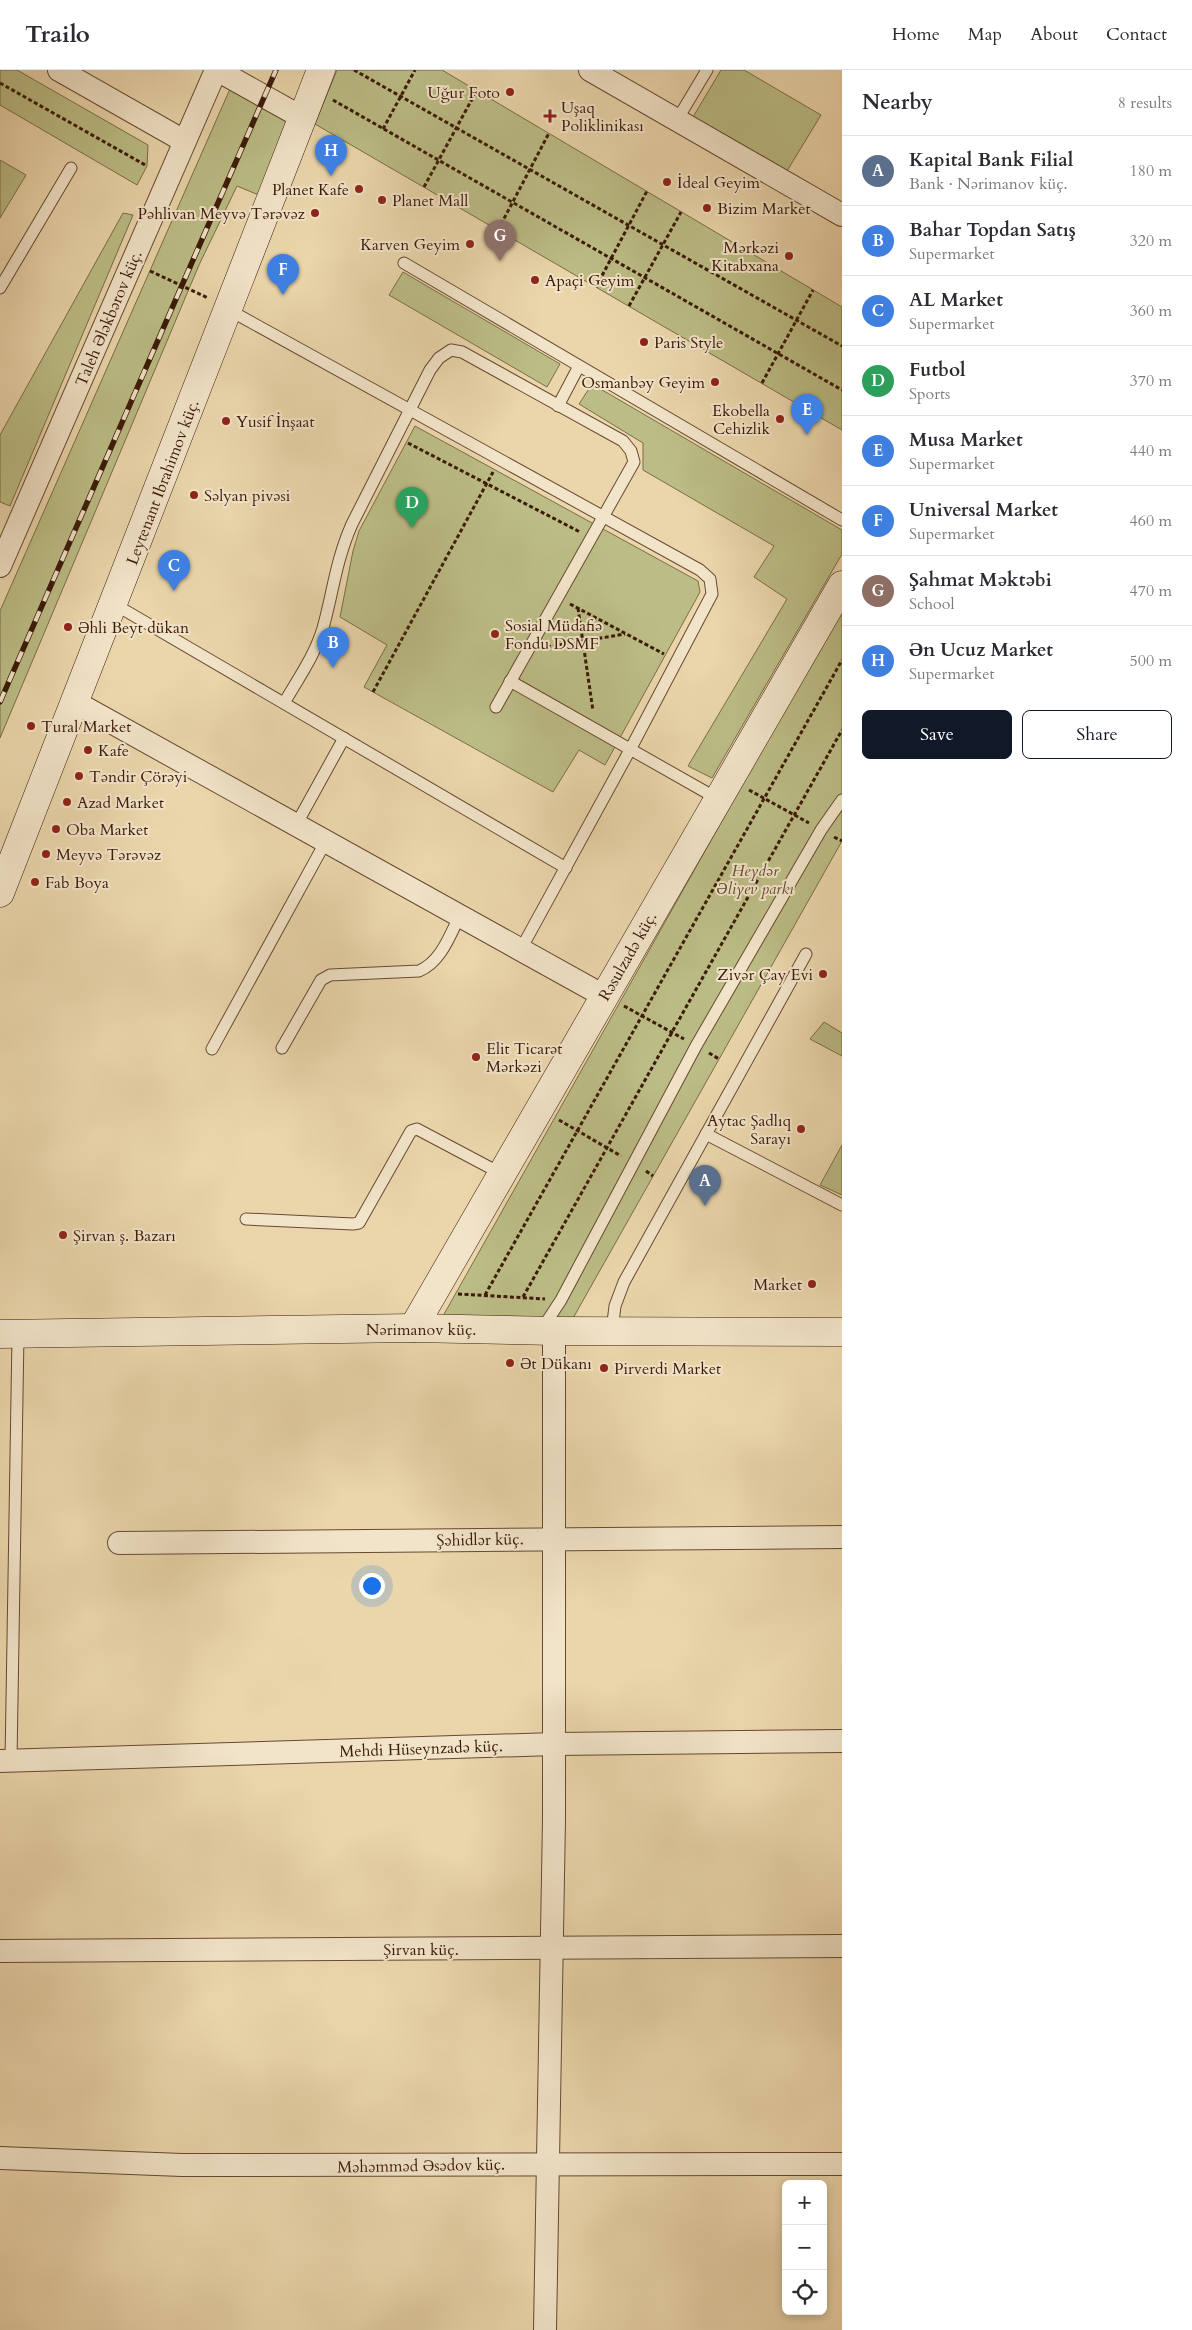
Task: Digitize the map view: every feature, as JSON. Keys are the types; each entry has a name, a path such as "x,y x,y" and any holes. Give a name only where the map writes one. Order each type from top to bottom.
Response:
{"street":[{"path":"59,70 184,142"},
{"path":"217,70 303,118"},
{"name":"Taleh Ələkbərov küç.","path":"0,566 217,70"},
{"path":"590,70 842,215"},
{"name":"Leytenant Ibrahimov küç.","path":"0,893 303,118 324,83"},
{"name":"Rəsulzadə küç.","path":"413,1328 502,1174 611,999 718,799 842,585"},
{"path":"75,702 611,999"},
{"name":"Nərimanov küç.","path":"9,1334 413,1328 547,1331 842,1332"},
{"path":"545,2330 554,1744 554,1538 547,1331"},
{"name":"Şəhidlər küç.","path":"119,1543 842,1537"},
{"name":"Mehdi Hüseynzadə küç.","path":"6,1761 554,1744 842,1741"},
{"name":"Şirvan küç.","path":"0,1951 842,1946"},
{"name":"Məhəmməd Əsədov küç.","path":"0,2158 182,2165 842,2164"}],"lane":[{"path":"677,120 707,70"},
{"path":"0,288 71,168"},
{"path":"404,263 842,520"},
{"path":"229,310 700,570 710,579 712,594 631,748 521,949"},
{"path":"284,703 318,642 340,550 430,370 439,358 451,350 462,352 622,441 632,450 634,462 496,707"},
{"path":"558,406 579,366"},
{"path":"114,604 566,868"},
{"path":"510,681 718,799"},
{"path":"296,825 344,738"},
{"path":"547,1331 561,1300 632,1163 696,1046 821,830 842,800"},
{"path":"212,1049 326,841"},
{"path":"282,1048 322,980 330,975 419,971 429,967 436,961 460,916"},
{"path":"612,1331 615,1306 624,1282 806,954"},
{"path":"246,1219 359,1223 411,1131 417,1129 502,1174"},
{"path":"706,1134 842,1205"},
{"path":"6,1761 9,1334"}],"path":[{"path":"354,70 842,346"},
{"path":"383,129 415,70"},
{"path":"0,83 148,166"},
{"path":"324,83 383,129 842,390"},
{"path":"424,187 477,90"},
{"path":"498,230 549,133"},
{"path":"596,287 647,191"},
{"path":"629,306 681,212"},
{"path":"132,263 205,296 229,310"},
{"path":"762,383 813,290"},
{"path":"406,442 592,538"},
{"path":"373,692 494,470"},
{"path":"558,598 677,661"},
{"path":"578,608 595,728"},
{"path":"528,650 626,634"},
{"path":"485,1295 842,660"},
{"path":"523,1297 842,730"},
{"path":"742,786 842,841"},
{"path":"611,999 719,1059"},
{"path":"554,1117 653,1176"},
{"path":"455,1294 561,1300"}],"green space":[{"path":"0,70 17,70 148,145 147,166 137,185 0,105"},
{"path":"337,70 442,70 842,307 842,430 315,124"},
{"path":"721,70 744,70 821,115 787,171 693,117"},
{"path":"230,89 289,118 261,196 237,186 199,265 0,738 0,611"},
{"path":"0,160 26,175 0,218"},
{"path":"123,213 133,215 10,506 0,502 0,435"},
{"path":"403,272 560,364 547,387 389,295"},
{"path":"592,384 842,530 842,554 712,778 688,766 787,599 754,577 774,546 643,470 643,443 579,404"},
{"path":"415,426 698,581 700,592 605,765 579,750 553,792 364,687 387,645 340,617 353,551 359,531"},
{"name":"Heydər Əliyev parkı","path":"842,608 842,841 572,1320 443,1316"},
{"path":"824,1022 842,1033 842,1056 810,1039"},
{"path":"842,1145 842,1195 820,1185"}],"railway":[{"path":"0,702 276,70"}],"place":[{"name":"Uğur Foto","path":"510,92"},
{"name":"Uşaq Poliklinikası","path":"550,116"},
{"name":"Ən Ucuz Market","path":"331,176"},
{"name":"İdeal Geyim","path":"667,182"},
{"name":"Planet Kafe","path":"359,189"},
{"name":"Planet Mall","path":"382,200"},
{"name":"Bizim Market","path":"707,208"},
{"name":"Pəhlivan Meyvə Tərəvəz","path":"315,213"},
{"name":"Karven Geyim","path":"470,244"},
{"name":"Mərkəzi Kitabxana","path":"789,256"},
{"name":"Şahmat Məktəbi","path":"500,261"},
{"name":"Apaçi Geyim","path":"535,280"},
{"name":"Universal Market","path":"283,295"},
{"name":"Paris Style","path":"644,342"},
{"name":"Osmanbəy Geyim","path":"715,382"},
{"name":"Ekobella Cehizlik","path":"780,419"},
{"name":"Yusif İnşaat","path":"226,421"},
{"name":"Musa Market","path":"807,435"},
{"name":"Səlyan pivəsi","path":"194,495"},
{"name":"Futbol","path":"412,528"},
{"name":"AL Market","path":"174,591"},
{"name":"Əhli Beyt dükan","path":"68,627"},
{"name":"Sosial Müdafiə Fondu DSMF","path":"495,634"},
{"name":"Bahar Topdan Satış","path":"333,668"},
{"name":"Tural Market","path":"31,726"},
{"name":"Kafe","path":"88,750"},
{"name":"Təndir Çörəyi","path":"79,776"},
{"name":"Azad Market","path":"67,802"},
{"name":"Oba Market","path":"56,829"},
{"name":"Meyvə Tərəvəz","path":"46,854"},
{"name":"Fab Boya","path":"35,882"},
{"name":"Zivər Çay Evi","path":"823,974"},
{"name":"Elit Ticarət Mərkəzi","path":"476,1057"},
{"name":"Aytac Şadlıq Sarayı","path":"801,1129"},
{"name":"Kapital Bank Filial","path":"705,1206"},
{"name":"Şirvan ş. Bazarı","path":"63,1235"},
{"name":"Market","path":"812,1284"},
{"name":"Ət Dükanı","path":"510,1363"},
{"name":"Pirverdi Market","path":"604,1368"}]}
